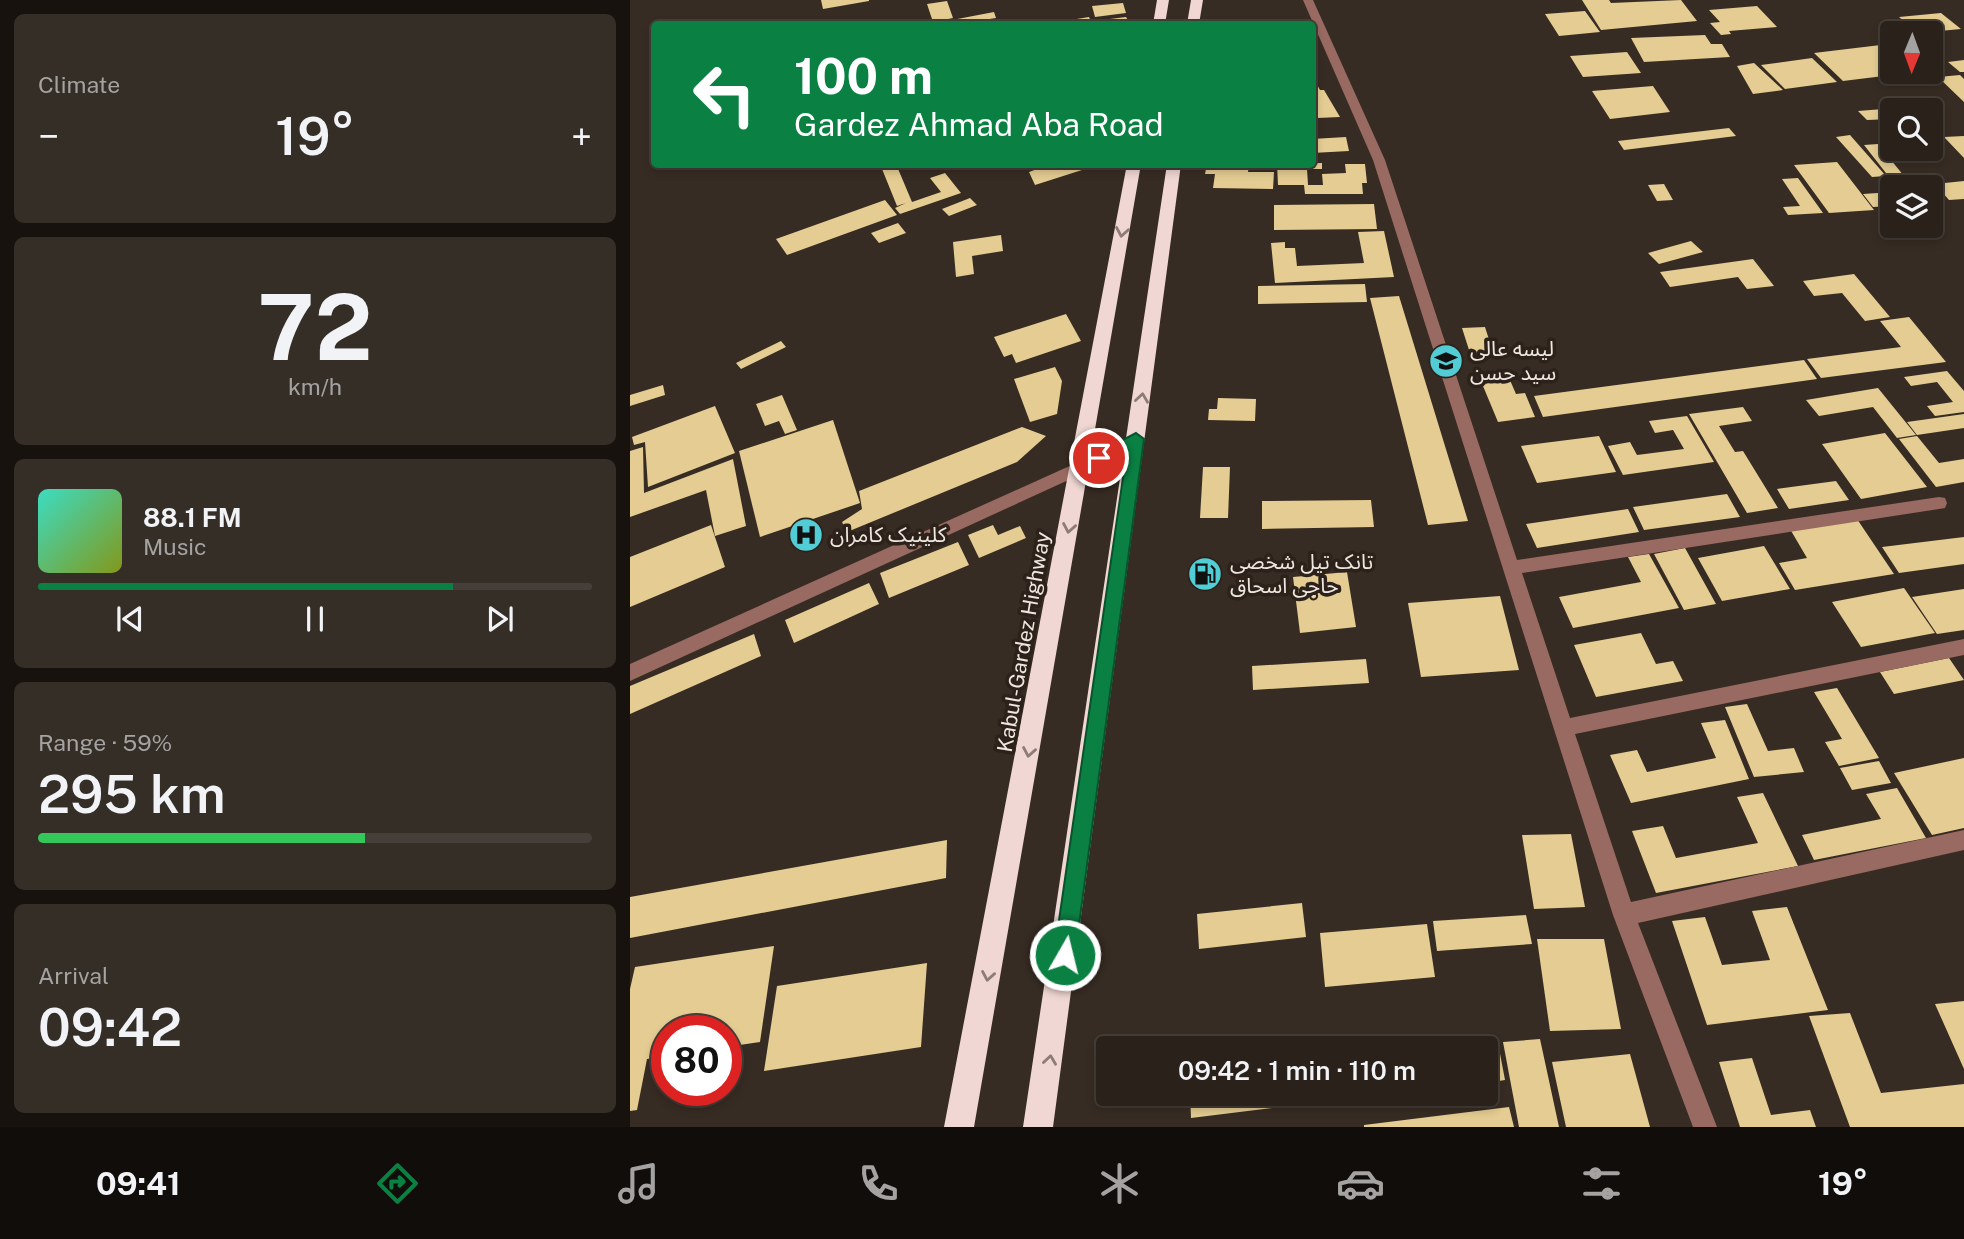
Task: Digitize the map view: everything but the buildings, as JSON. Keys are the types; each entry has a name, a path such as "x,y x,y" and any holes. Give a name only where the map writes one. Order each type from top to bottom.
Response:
{"highway":[{"path":"1160,21 1163,0"},
{"path":"1194,21 1197,0"},
{"name":"Kabul-Gardez Highway","path":"959,1127 1133,168"},
{"path":"1038,1127 1173,168"}],"street":[{"path":"1308,0 1379,160 1624,915 1705,1127"},
{"path":"630,673 1080,468 1136,439"},
{"path":"1511,568 1939,503"},
{"path":"1563,728 1964,647"},
{"path":"1624,915 1964,840"}],"place":[{"name":"لیسه عالی سید حسن","path":"1446,361"},
{"name":"کلینیک کامران","path":"806,535"},
{"name":"تانک تیل شخصی حاجی اسحاق","path":"1205,574"}],"route":[{"path":"1065,955 1136,439 1099,458"}]}
